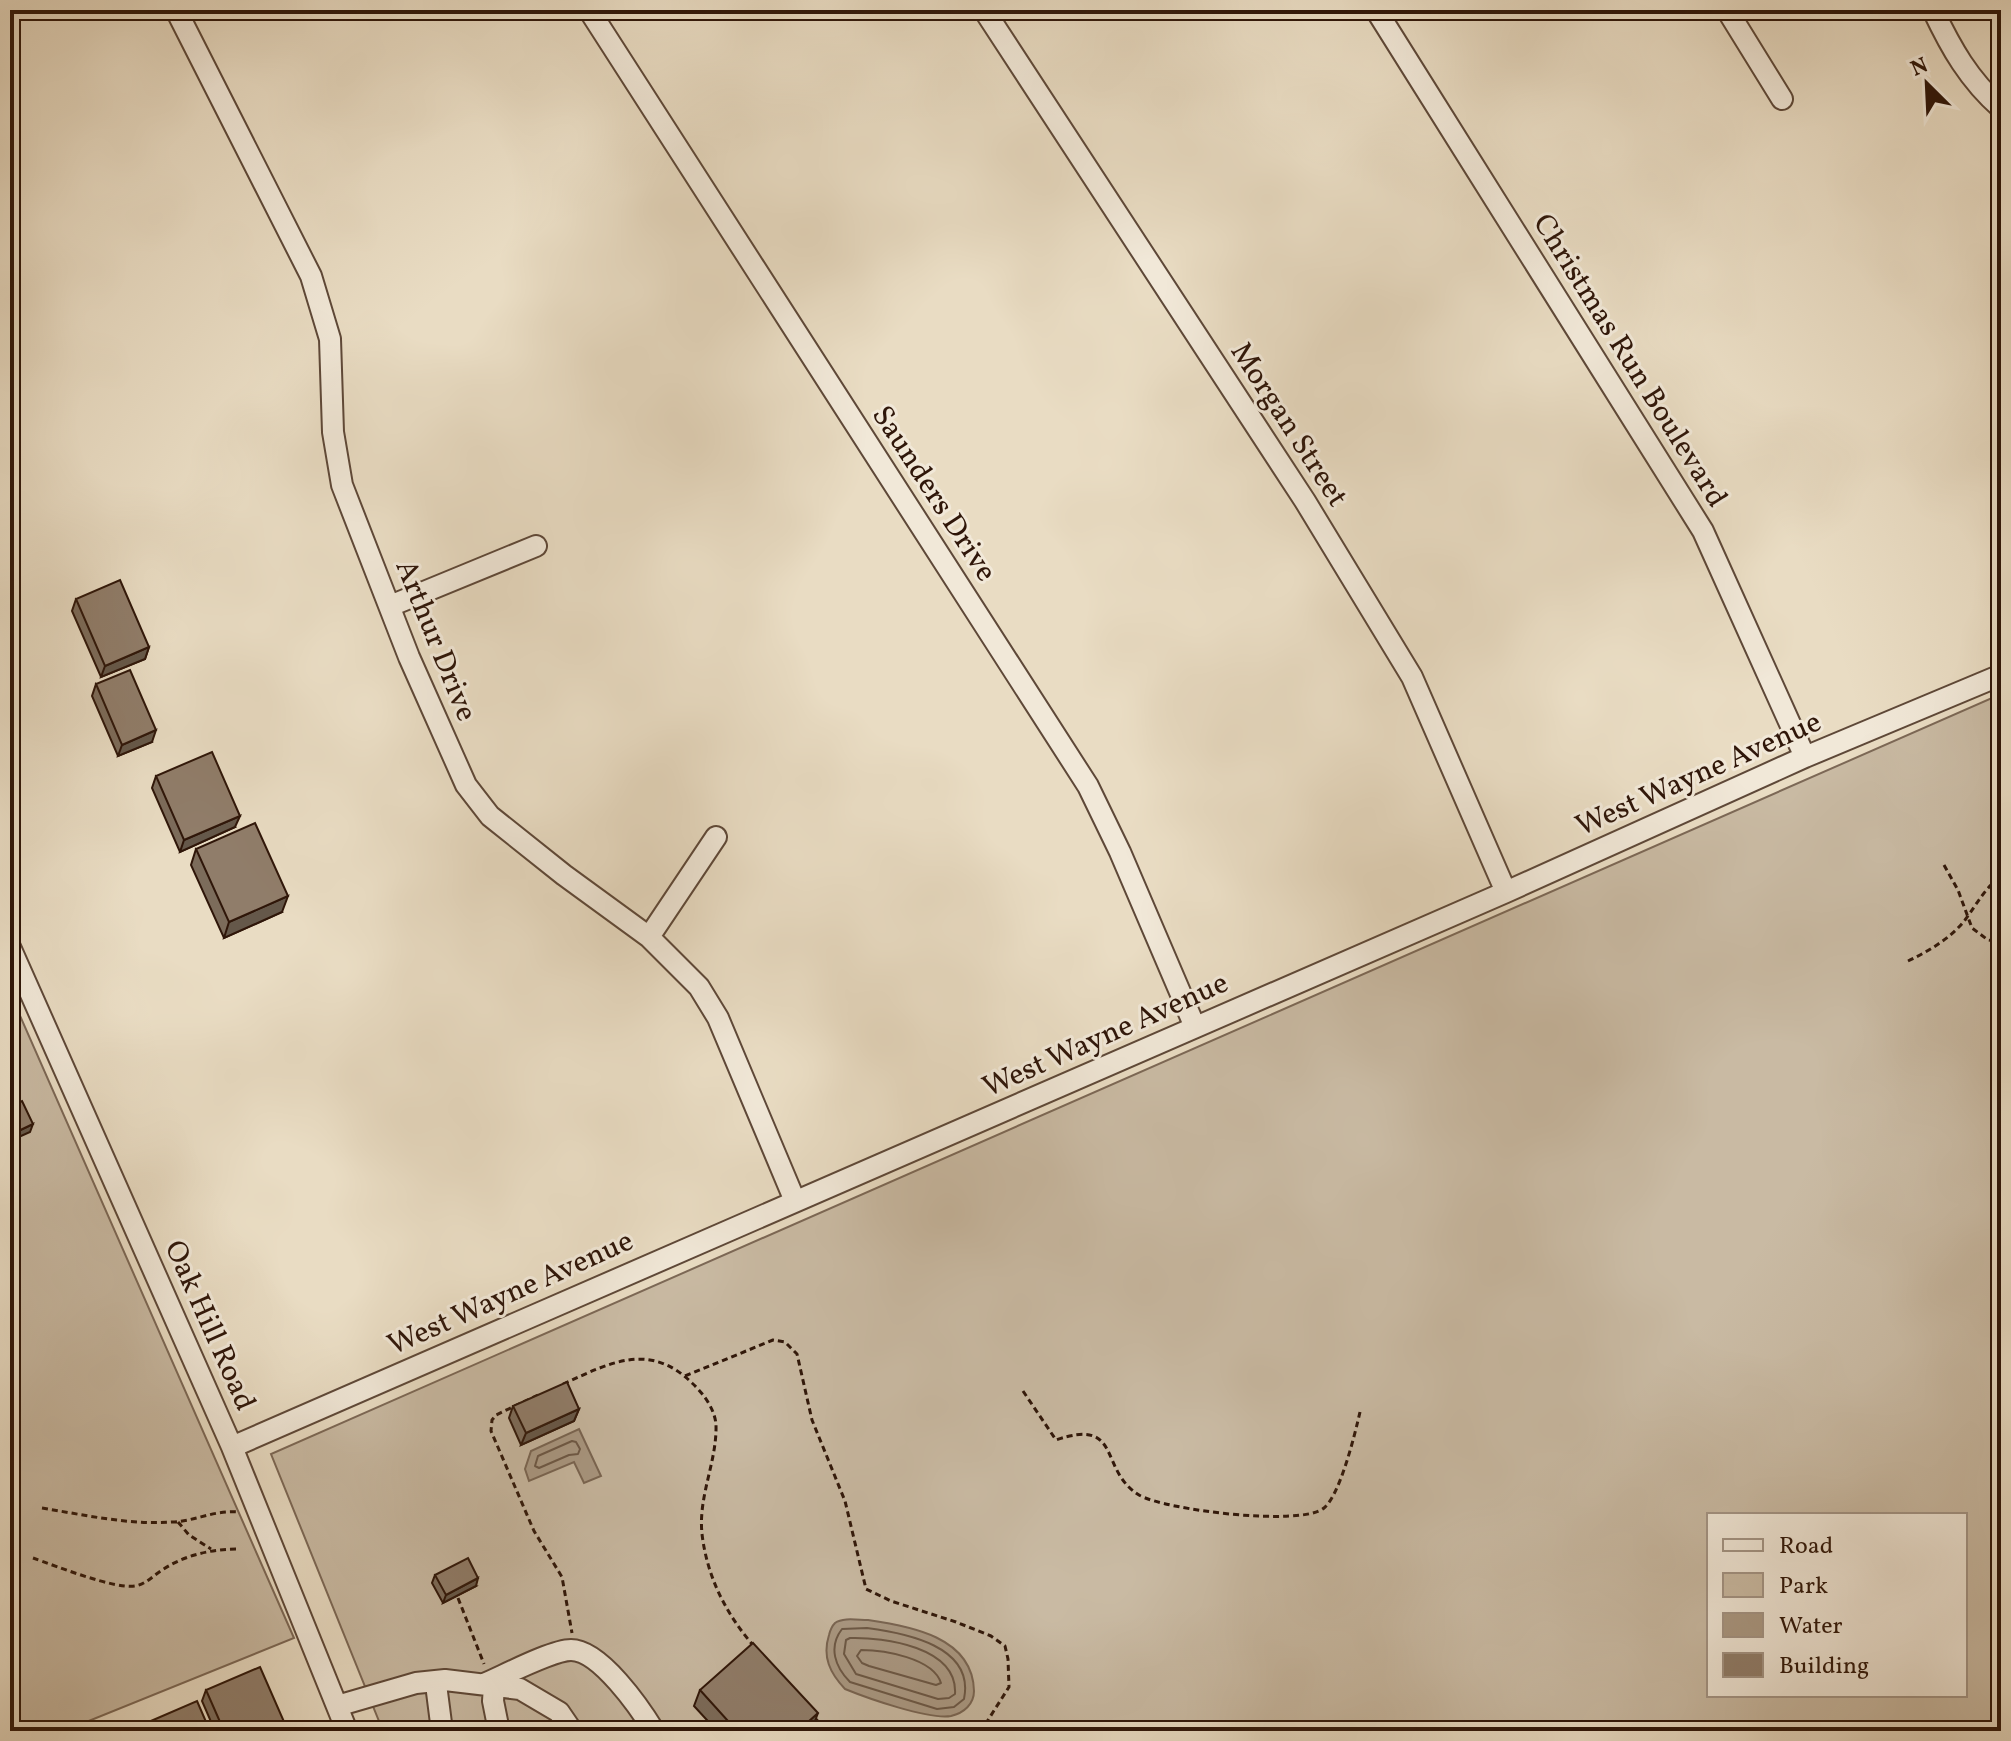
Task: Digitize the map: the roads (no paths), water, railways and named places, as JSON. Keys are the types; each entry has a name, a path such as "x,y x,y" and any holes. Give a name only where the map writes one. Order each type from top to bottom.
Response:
{"street":[{"name":"Arthur Drive","path":"176,10 311,276 330,339 333,432 342,485 466,785 490,816 649,937 699,987 718,1018 795,1201"},
{"name":"Saunders Drive","path":"589,10 1088,786 1120,852 1195,1027"},
{"name":"Morgan Street","path":"984,10 1305,501 1412,677 1506,892"},
{"name":"Christmas Run Boulevard","path":"1376,10 1703,531 1805,757"},
{"path":"1727,10 1782,99"},
{"path":"1933,10 1959,63 2001,108"},
{"path":"390,606 536,546"},
{"name":"West Wayne Avenue","path":"232,1447 1506,892 1805,757 2001,675"},
{"path":"649,937 716,837"},
{"name":"Oak Hill Road","path":"10,947 232,1447 347,1731"},
{"path":"488,1679 569,1649 586,1652 605,1666 640,1708 654,1731"},
{"path":"337,1706 416,1683 488,1679 540,1699 559,1712 572,1731"},
{"path":"488,1679 499,1731"},
{"path":"437,1692 442,1731"}],"water":[{"path":"579,1429 601,1476 584,1483 574,1462 529,1481 525,1469 531,1451"},
{"path":"868,1620 920,1631 951,1646 963,1658 971,1673 974,1696 967,1707 951,1716 928,1715 845,1689 829,1664 826,1650 830,1632 838,1621"}]}
